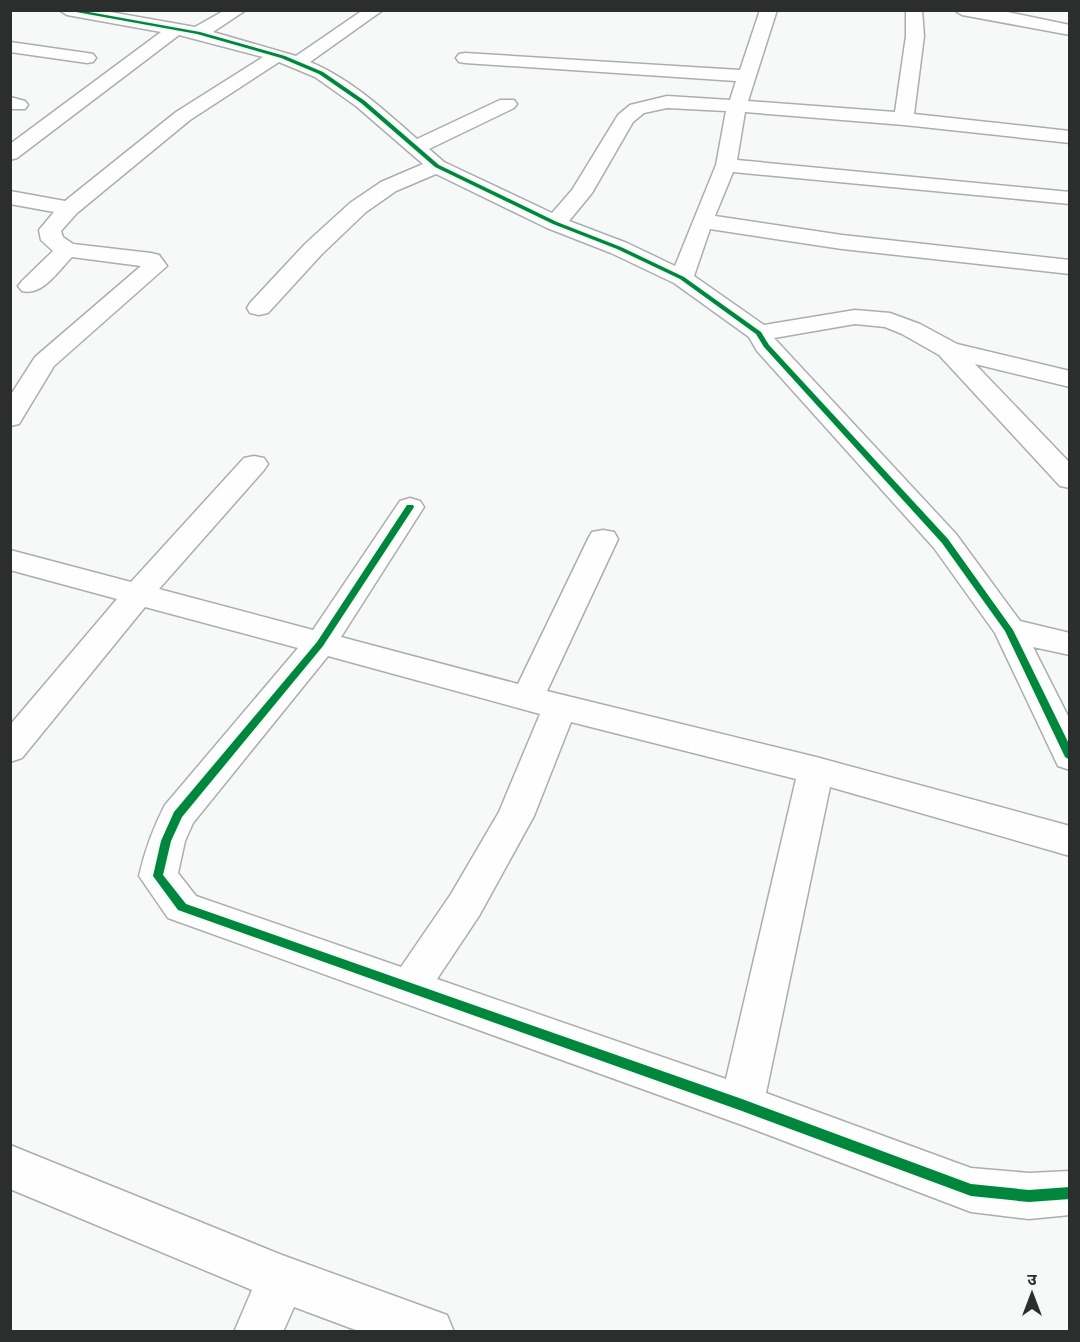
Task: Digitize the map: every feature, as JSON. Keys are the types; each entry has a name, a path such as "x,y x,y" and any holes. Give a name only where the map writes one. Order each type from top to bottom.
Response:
{"street":[{"path":"67,10 118,14 187,31 287,59 321,74 363,102 437,166 555,223 619,248 682,278 759,333 766,346 945,541 1010,630 1070,757"},
{"path":"10,154 187,31 238,10"},
{"path":"10,418 44,362 155,266 151,260 67,250 52,240 50,230 69,208 183,116 375,10"},
{"path":"682,278 702,221 726,165 737,106 769,10"},
{"path":"904,119 915,36 914,10"},
{"path":"962,10 1070,30"},
{"path":"10,47 87,58"},
{"path":"465,58 747,76"},
{"path":"555,223 581,193 625,119 637,109 668,102 904,119 1070,137"},
{"path":"416,147 507,104"},
{"path":"726,165 1070,198"},
{"path":"259,308 357,208 397,182 437,166"},
{"path":"10,197 69,208"},
{"path":"702,221 843,242 1070,267"},
{"path":"30,286 67,250"},
{"path":"759,333 855,317 890,320 948,350 1070,379"},
{"path":"948,350 1070,480"},
{"path":"10,749 139,596 172,553 254,464"},
{"path":"410,507 320,644 178,815 166,840 158,876 182,908 742,1105 971,1190 1029,1196 1070,1193"},
{"path":"409,988 465,905 516,816 544,703 603,539"},
{"path":"10,560 544,703 816,770 1070,841"},
{"path":"1010,630 1070,644"},
{"path":"742,1105 816,770"},
{"path":"10,1167 282,1279 430,1332"},
{"path":"258,1332 282,1279"}],"cycle path":[{"path":"67,10 198,33 283,57 321,73 363,102 437,166 555,223 619,248 682,278 759,333 766,346 945,541 1009,630 1070,757"},
{"path":"410,507 320,644 178,815 166,841 158,876 182,907 742,1105 971,1190 1029,1196 1070,1193"}]}
